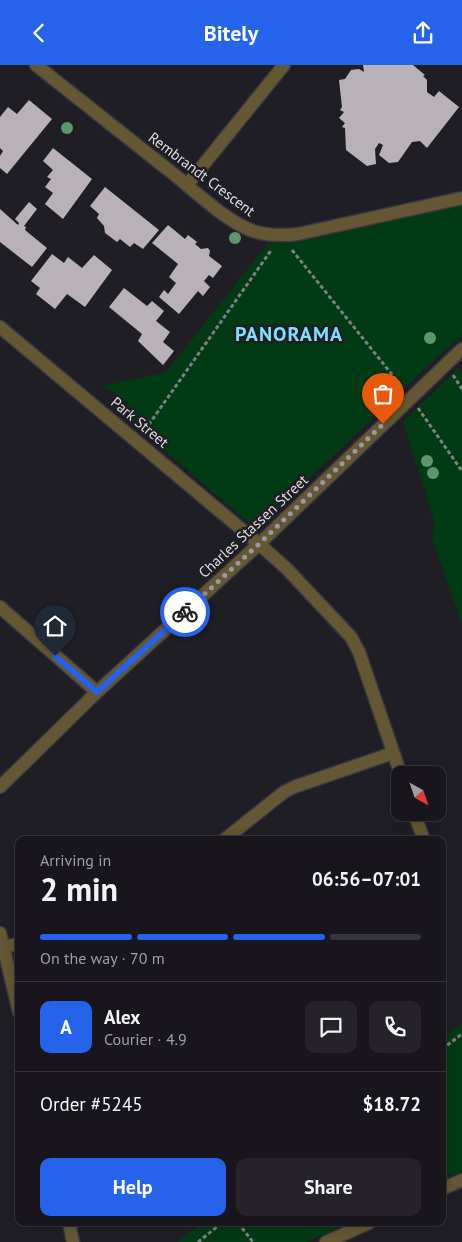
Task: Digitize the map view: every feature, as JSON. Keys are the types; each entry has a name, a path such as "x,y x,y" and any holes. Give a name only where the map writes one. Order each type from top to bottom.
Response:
{"street":[{"name":"Rembrandt Crescent","path":"36,65 236,223 258,233 281,236 462,198"},
{"path":"186,185 284,65"},
{"name":"Park Street","path":"0,327 259,544 286,568 351,637 359,652 398,766"},
{"name":"Charles Stassen Street","path":"0,787 97,692 259,544 462,349"},
{"path":"0,607 97,692"},
{"path":"229,836 284,792 393,753"},
{"path":"417,821 423,836"},
{"path":"0,933 15,996"},
{"path":"3,947 15,945"},
{"path":"446,1187 462,1180"},
{"path":"70,1226 73,1242"},
{"path":"326,1242 362,1226"}],"path":[{"path":"137,441 281,236 411,398 462,471"},
{"path":"446,1046 462,1034"},
{"path":"198,1242 218,1226"},
{"path":"240,1226 253,1242"}],"green space":[{"path":"462,205 462,334 264,521 255,524 247,521 131,422 129,405 114,392 103,386 166,372 268,244 303,241"},
{"path":"458,368 462,372 462,624 432,538 435,523 403,422"},
{"path":"462,1023 462,1171 446,1179 446,1036"},
{"path":"198,1226 342,1226 306,1242 177,1242"}],"building":[{"path":"363,65 413,65 425,75 423,76 427,80 427,92 434,97 439,91 459,107 427,148 420,141 412,142 398,162 389,163 379,155 383,145 379,143 375,149 376,164 367,166 346,150 345,128 342,127 345,123 339,118 344,112 340,110 342,107 339,80 345,79 351,70 359,69 364,72"},
{"path":"29,100 52,119 7,174 0,168 0,156 3,151 0,148 0,117 8,107 17,114"},
{"path":"53,148 92,179 63,219 45,204 53,193 45,187 51,179 47,177 53,170 43,161"},
{"path":"105,187 159,230 143,249 134,243 130,247 120,239 117,242 105,233 104,226 97,218 99,214 90,206"},
{"path":"29,202 37,209 24,226 26,227 25,230 47,248 32,267 0,242 0,209 18,225 19,223 15,219"},
{"path":"168,225 185,239 188,235 197,242 195,244 201,249 208,248 210,251 209,256 222,266 213,278 209,275 204,281 210,287 203,296 198,291 179,314 159,297 164,290 168,294 176,283 169,277 178,264 152,243"},
{"path":"52,254 64,263 68,257 82,268 94,255 112,270 85,307 67,294 55,309 36,294 40,288 31,281"},
{"path":"124,288 147,306 152,301 164,311 156,321 170,332 163,342 174,351 163,365 138,341 142,334 109,307"}],"way so far":[{"path":"185,612 259,544 383,424"}],"district":[{"name":"PANORAMA","path":"289,334"}],"route":[{"path":"55,656 97,692 185,612"}]}
